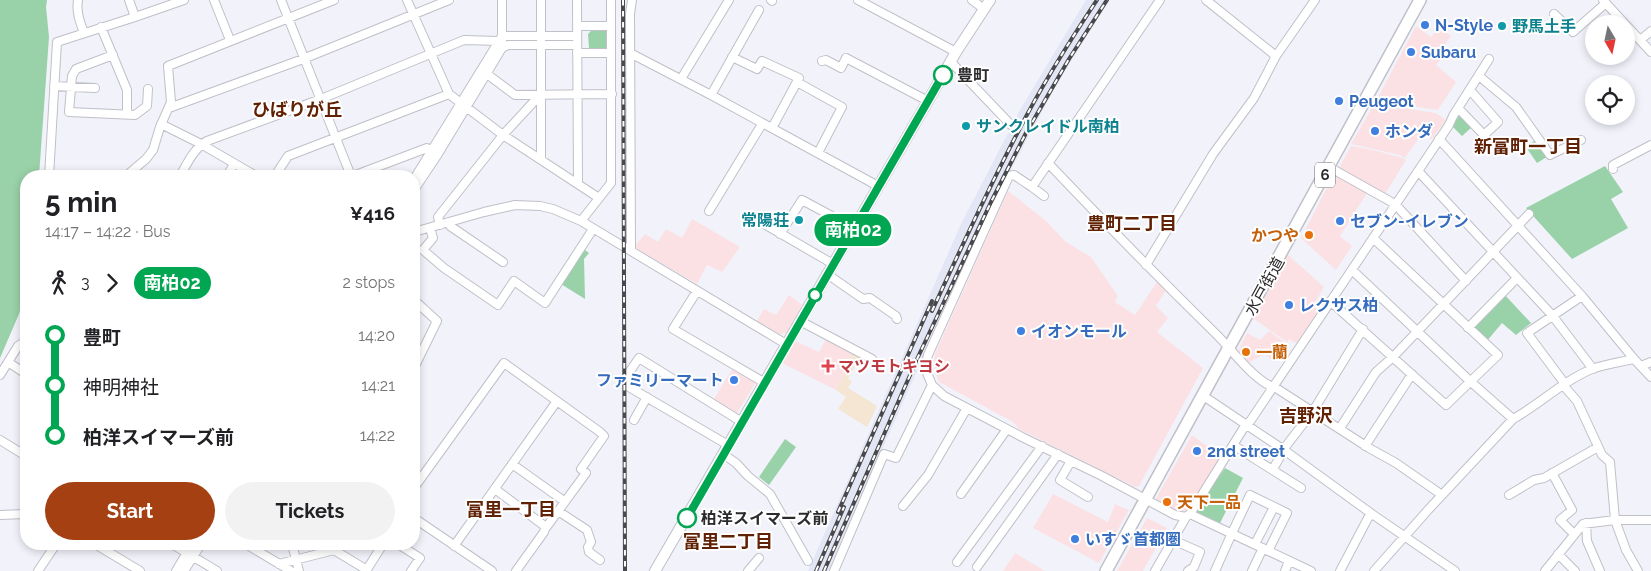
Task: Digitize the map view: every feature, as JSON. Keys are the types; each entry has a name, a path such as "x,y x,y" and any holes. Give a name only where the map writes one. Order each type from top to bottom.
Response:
{"highway":[{"name":"水戸街道","path":"1106,571 1329,167 1416,2"}],"main road":[{"path":"655,571 956,52 987,4"}],"street":[{"path":"78,0 78,16 84,33"},
{"path":"129,0 135,17"},
{"path":"49,170 57,42 135,17 167,3 184,0"},
{"path":"214,0 230,40"},
{"path":"281,0 349,170"},
{"path":"133,170 153,150 161,124 169,108 171,102 168,66 334,0"},
{"path":"407,0 449,94 503,135 599,198"},
{"path":"169,108 304,59 449,0"},
{"path":"420,179 501,41 502,0"},
{"path":"541,0 541,159"},
{"path":"577,0 578,184"},
{"path":"581,221 611,183 611,0"},
{"path":"631,251 630,14 632,0"},
{"path":"681,79 729,0"},
{"path":"858,0 956,52"},
{"path":"972,0 987,4"},
{"path":"1032,187 1160,0"},
{"path":"1206,0 1276,56"},
{"path":"1146,265 1213,154 1254,98 1276,56 1315,0"},
{"path":"1554,14 1573,32 1605,2 1617,15"},
{"path":"710,94 759,10"},
{"path":"577,26 611,26"},
{"path":"101,27 127,90 127,114"},
{"path":"1640,40 1651,31"},
{"path":"1635,34 1651,52"},
{"path":"184,170 201,144 321,99 464,40 501,41 541,36 611,53"},
{"path":"501,41 508,45 577,45"},
{"path":"630,53 710,94 878,186"},
{"path":"113,55 76,69 72,76 70,112 135,115 147,106 148,89"},
{"path":"732,57 756,70 762,61 799,78 772,128"},
{"path":"822,61 826,60 841,68 846,58 928,101"},
{"path":"1155,571 1233,445 1449,125 1490,59"},
{"path":"951,62 1011,125"},
{"path":"484,71 514,94 612,94"},
{"path":"1479,76 1516,107 1550,155 1582,140"},
{"path":"797,82 842,107 818,153"},
{"path":"54,86 95,88"},
{"path":"1458,108 1484,135 1498,122 1470,90"},
{"path":"279,170 288,156 449,94"},
{"path":"440,225 438,217 503,135 540,95"},
{"path":"161,124 201,144 245,170"},
{"path":"708,210 762,124"},
{"path":"1439,139 1517,227 1582,296 1651,377"},
{"path":"1613,169 1613,165 1651,145"},
{"path":"368,170 427,148 435,152"},
{"path":"420,171 435,152"},
{"path":"1048,163 1146,265 1263,382 1396,463 1442,495"},
{"path":"230,170 234,164"},
{"path":"1329,167 1395,204 1466,281"},
{"path":"1418,171 1552,315 1593,369"},
{"path":"1044,196 1014,175 1009,176 928,355 927,373 932,385 944,396 1175,515 1188,516 1232,533 1311,571"},
{"path":"780,234 802,200 854,228"},
{"path":"420,230 502,208 527,205 553,209 581,221 786,344"},
{"path":"1340,428 1376,372 1443,305 1529,214"},
{"path":"759,221 833,264"},
{"path":"449,222 450,226 503,262"},
{"path":"430,228 433,238 423,250 444,268 498,305 514,281 545,303 593,229"},
{"path":"1330,300 1446,405 1498,355 1373,238"},
{"path":"1352,270 1470,382 1513,419"},
{"path":"828,274 863,299 870,298 896,316 897,319"},
{"path":"1468,328 1517,278"},
{"path":"697,291 673,329 764,383"},
{"path":"1582,296 1527,333 1577,401 1602,455 1610,462 1615,520 1626,550 1638,571"},
{"path":"420,306 437,322 420,358"},
{"path":"800,322 872,359"},
{"path":"1273,469 1284,450 1313,411 1363,329"},
{"path":"0,375 20,345"},
{"path":"742,422 639,358 628,374 629,387 726,449 748,476 770,494 808,561"},
{"path":"1374,571 1513,419 1564,384 1593,369 1634,359"},
{"path":"8,362 20,370"},
{"path":"1641,366 1651,362"},
{"path":"420,480 504,363 604,436 581,469 586,473 564,501 516,571"},
{"path":"1366,446 1412,374"},
{"path":"834,571 884,454 896,458 932,385"},
{"path":"1202,395 1247,424 1455,571"},
{"path":"634,420 647,397"},
{"path":"454,546 557,401"},
{"path":"902,506 928,475 967,408"},
{"path":"961,494 1007,429"},
{"path":"0,440 20,452"},
{"path":"1233,445 1301,488"},
{"path":"957,562 1042,446"},
{"path":"1509,495 1534,480 1552,474 1598,447"},
{"path":"977,567 1058,454"},
{"path":"1071,461 1060,480 1088,498"},
{"path":"512,464 564,501"},
{"path":"1552,474 1572,510 1560,520 1574,534"},
{"path":"495,489 546,527"},
{"path":"1215,571 1250,495 1287,513 1252,571"},
{"path":"1255,544 1274,507"},
{"path":"558,511 587,530 591,542 588,547 589,552 600,560"},
{"path":"0,515 20,514"},
{"path":"1340,571 1368,518 1372,514"},
{"path":"1545,571 1583,524 1615,520 1651,520"},
{"path":"420,522 492,571"},
{"path":"1586,523 1587,541 1600,571"},
{"path":"1173,540 1200,552 1194,567 1188,571"},
{"path":"38,571 52,550"},
{"path":"105,550 140,571"},
{"path":"182,550 217,571"},
{"path":"184,571 191,550"},
{"path":"176,571 195,550"},
{"path":"256,550 291,571"},
{"path":"294,550 299,571"},
{"path":"279,564 324,550"},
{"path":"337,550 367,571 379,550"},
{"path":"407,550 420,558 415,569"},
{"path":"1558,554 1576,571"},
{"path":"748,571 759,558"},
{"path":"1285,571 1290,561"}],"shaded area":[{"path":"1086,0 1109,0 1059,80 994,201 828,571 808,571 961,224 1020,110"},
{"path":"1416,26 1431,37 1439,28 1451,36 1439,53 1443,57 1436,65 1456,82 1438,110 1376,101"},
{"path":"1374,104 1436,113 1446,120 1432,139 1421,135 1405,158 1400,155 1351,144"},
{"path":"1351,146 1373,150 1406,160 1385,194 1339,168"},
{"path":"1334,174 1367,193 1340,236 1352,246 1336,270 1301,238"},
{"path":"1008,191 1045,220 1066,242 1091,257 1118,296 1115,302 1135,315 1157,282 1166,290 1156,306 1168,318 1157,332 1203,368 1139,486 1135,487 1019,429 1013,422 939,382 935,372 935,354"},
{"path":"692,219 740,247 722,272 707,265 697,284 634,247 645,234 658,242 666,229 682,238"},
{"path":"1287,254 1324,287 1313,306 1321,311 1299,345 1289,339 1287,342 1254,319"},
{"path":"789,295 802,305 786,333 779,334 757,321 764,309 776,315"},
{"path":"1269,331 1287,344 1274,362 1265,354 1249,362 1236,355 1247,333 1260,340"},
{"path":"826,339 852,353 836,390 780,362 793,340 819,352"},
{"path":"852,353 860,357 848,379 852,381 848,388 877,406 867,427 838,409 846,397 836,390"},
{"path":"733,368 756,382 737,413 714,399"},
{"path":"1192,435 1224,459 1187,516 1154,502"},
{"path":"1053,494 1108,522 1115,504 1129,510 1099,563 1033,528"},
{"path":"1147,518 1167,528 1143,571 1117,571"},
{"path":"1015,553 1045,571 1003,571"}],"green space":[{"path":"0,0 47,0 49,37 39,170 20,170 20,310 0,358"},
{"path":"591,31 609,31 609,49 589,48 588,34"},
{"path":"1460,115 1472,127 1462,136 1452,126"},
{"path":"1538,138 1550,155 1537,163 1526,147"},
{"path":"1605,166 1623,192 1611,199 1628,228 1572,259 1526,208"},
{"path":"585,250 589,253 584,259 585,299 561,284 582,251"},
{"path":"1504,294 1531,323 1516,335 1502,323 1486,342 1473,326"},
{"path":"785,439 796,447 769,485 759,477"},
{"path":"1225,468 1243,478 1219,525 1197,515 1195,510"}],"railway":[{"path":"623,0 625,571"},
{"path":"932,311 985,197 1028,113 1056,64 1097,0"},
{"path":"824,571 918,357 991,202 1026,133 1069,59 1107,0"},
{"path":"838,512 932,301"},
{"path":"816,571 844,507"}],"bus line":[{"name":"南柏02","path":"687,518 943,75"}],"place":[{"name":"N-Style","path":"1425,25"},
{"name":"野馬土手","path":"1502,26"},
{"name":"Subaru","path":"1411,52"},
{"name":"豊町","path":"943,75"},
{"name":"Peugeot","path":"1339,101"},
{"name":"サンクレイドル南柏","path":"966,126"},
{"name":"ホンダ","path":"1375,131"},
{"name":"常陽荘","path":"799,220"},
{"name":"セブン-イレブン","path":"1340,221"},
{"name":"かつや","path":"1309,235"},
{"name":"レクサス柏","path":"1289,305"},
{"name":"イオンモール","path":"1021,331"},
{"name":"一蘭","path":"1246,352"},
{"name":"マツモトキヨシ","path":"828,366"},
{"name":"ファミリーマート","path":"734,380"},
{"name":"2nd street","path":"1197,451"},
{"name":"天下一品","path":"1167,502"},
{"name":"柏洋スイマーズ前","path":"687,518"},
{"name":"いすゞ首都圏","path":"1075,539"}],"district":[{"name":"ひばりが丘","path":"297,110"},
{"name":"新富町一丁目","path":"1528,147"},
{"name":"豊町二丁目","path":"1132,224"},
{"name":"吉野沢","path":"1306,416"},
{"name":"富里一丁目","path":"511,510"},
{"name":"富里二丁目","path":"728,542"}]}
